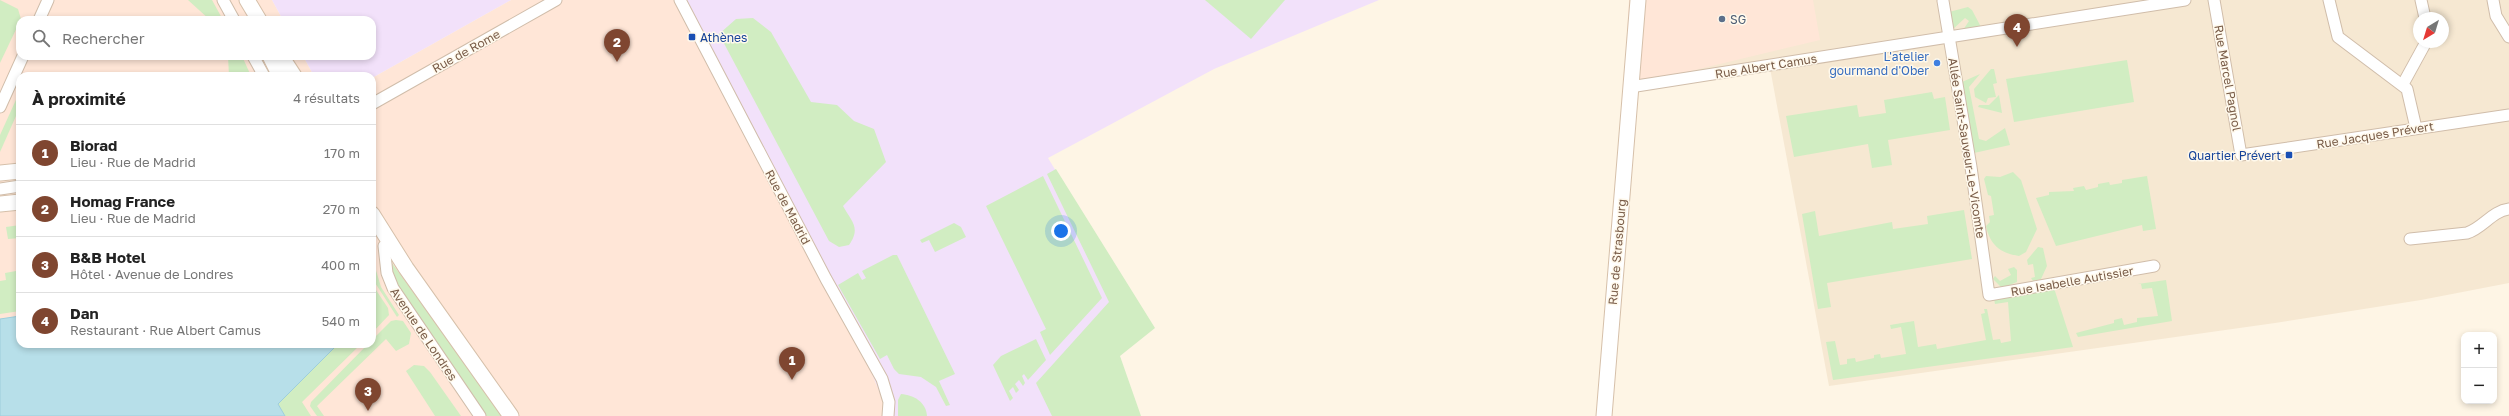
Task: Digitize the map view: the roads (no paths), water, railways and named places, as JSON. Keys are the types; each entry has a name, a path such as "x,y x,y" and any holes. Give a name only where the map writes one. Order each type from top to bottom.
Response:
{"street":[{"path":"223,0 232,16"},
{"path":"242,0 250,16"},
{"path":"247,0 257,16"},
{"name":"Rue de Rome","path":"376,101 556,0"},
{"name":"Rue de Madrid","path":"680,0 816,260 880,374 887,394 888,416"},
{"name":"Rue de Strasbourg","path":"1604,416 1638,0"},
{"name":"Allée Saint-Sauveur-Le-Vicomte","path":"1945,0 1989,295"},
{"name":"Rue Albert Camus","path":"1630,87 2185,0"},
{"name":"Rue Marcel Pagnol","path":"2214,0 2241,155"},
{"path":"2329,0 2338,38 2403,84 2410,95 2416,128"},
{"path":"2421,0 2423,12"},
{"path":"2494,0 2496,16 2509,37"},
{"path":"40,16 46,1"},
{"path":"2403,84 2423,48"},
{"path":"0,107 21,60"},
{"path":"255,60 262,72"},
{"path":"272,60 278,72"},
{"path":"284,60 291,72"},
{"name":"Rue Jacques Prévert","path":"2241,155 2509,115"},
{"path":"0,173 16,171"},
{"path":"2,189 16,187"},
{"path":"0,204 16,202"},
{"path":"2410,239 2467,233 2476,230 2495,214 2509,209"},
{"name":"Avenue de Londres","path":"376,220 406,268 512,416"},
{"name":"Avenue de Londres","path":"376,234 384,246 406,268"},
{"name":"Avenue de Londres","path":"384,246 387,273 392,288 480,416"},
{"name":"Rue Isabelle Autissier","path":"1989,295 2154,266"}],"water":[{"path":"16,317 16,348 334,348 278,404 285,416 0,416 0,319"}],"place":[{"name":"SG","path":"1722,19"},
{"name":"Athènes","path":"692,37"},
{"name":"Dan","path":"2017,47"},
{"name":"Homag France","path":"617,62"},
{"name":"L'atelier gourmand d'Ober","path":"1937,63"},
{"name":"Quartier Prévert","path":"2289,155"},
{"name":"Biorad","path":"792,380"},
{"name":"B&B Hotel","path":"368,411"}]}
